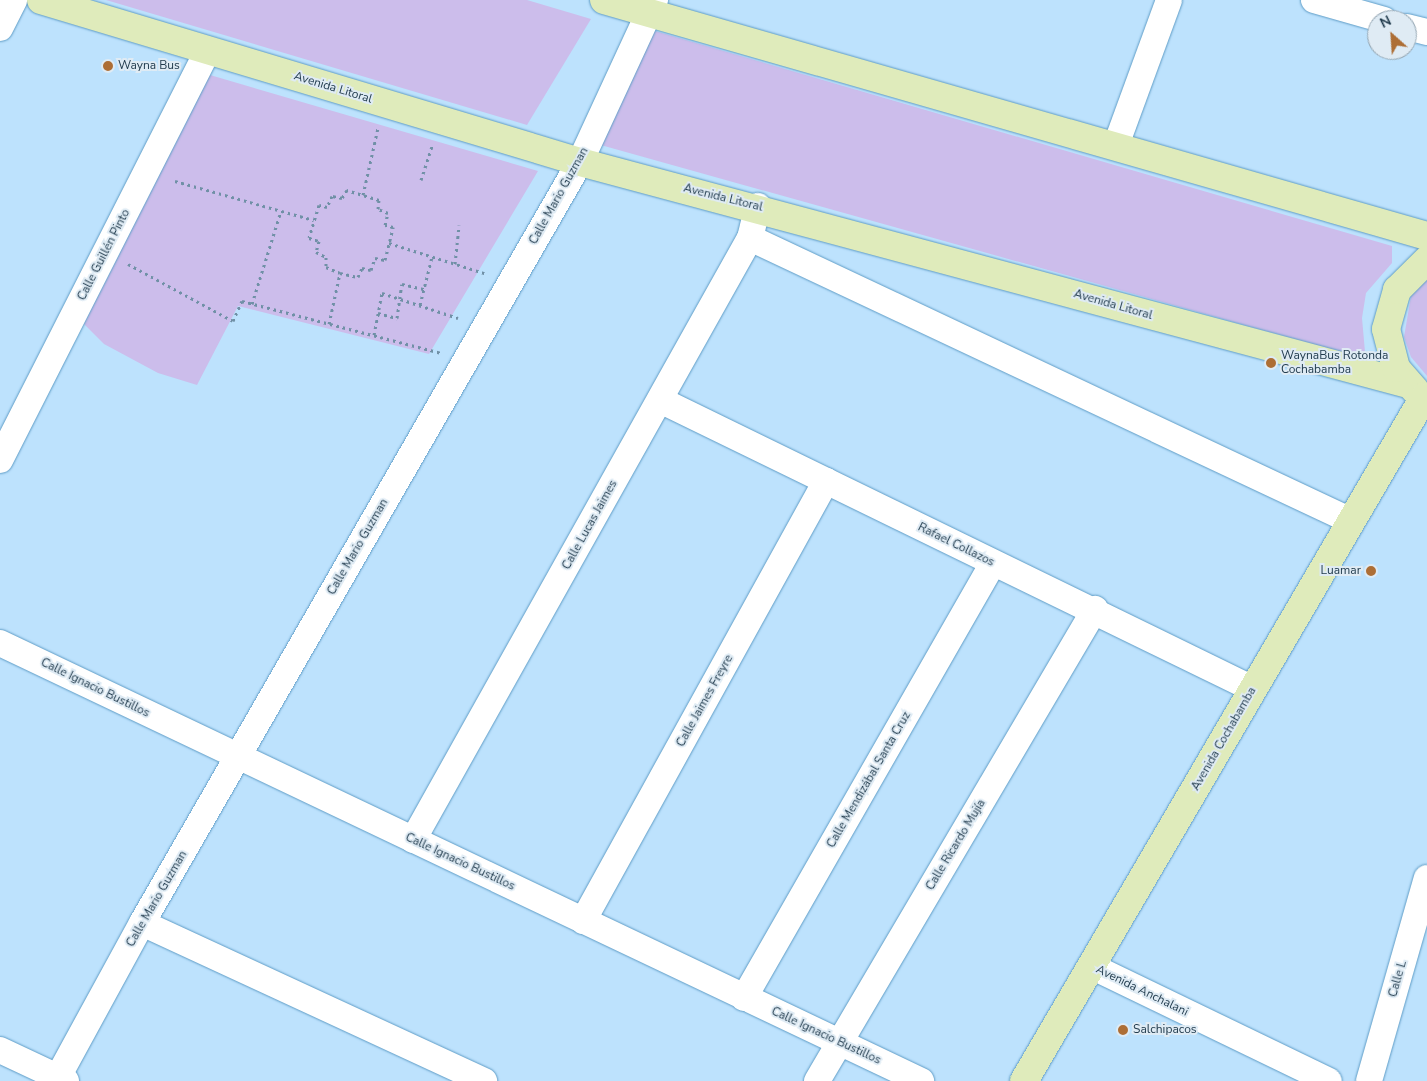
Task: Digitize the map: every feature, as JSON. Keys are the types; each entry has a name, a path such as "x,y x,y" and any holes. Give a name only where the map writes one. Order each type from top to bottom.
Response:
{"main road":[{"name":"Avenida Litoral","path":"41,0 580,162 758,206 1420,393"},
{"path":"604,0 652,7 1116,146 1427,236"},
{"path":"1420,393 1389,349 1389,308 1410,274 1427,260"},
{"name":"Avenida Cochabamba","path":"1024,1081 1351,521 1420,393"}],"street":[{"path":"0,28 14,0"},
{"path":"1116,146 1169,0"},
{"path":"1314,0 1367,15"},
{"name":"Calle Mario Guzman","path":"62,1079 142,923 580,162 652,7"},
{"name":"Calle Guillén Pinto","path":"0,460 208,50"},
{"name":"Calle Lucas Jaimes","path":"413,840 750,238 758,206"},
{"path":"750,238 1351,521"},
{"name":"Rafael Collazos","path":"660,400 994,563 1095,609 1253,688"},
{"name":"Calle Jaimes Freyre","path":"583,921 826,481"},
{"name":"Calle Mendizábal Santa Cruz","path":"744,998 994,563"},
{"name":"Calle Ricardo Mujía","path":"817,1081 1095,609"},
{"name":"Calle Ignacio Bustillos","path":"0,643 921,1081"},
{"name":"Calle L","path":"1369,1081 1427,878"},
{"path":"142,923 484,1081"},
{"name":"Avenida Anchalani","path":"1091,966 1313,1078"},
{"path":"0,1050 62,1079"}],"path":[{"path":"363,195 383,103"},
{"path":"421,180 432,146"},
{"path":"174,181 314,220"},
{"path":"347,190 363,195 379,200 378,209 388,213 385,224 393,228 385,260 375,258 371,270 362,268 358,277 340,273 326,267 326,256 316,252 319,241 309,238 319,205 327,207 332,196 342,198 347,190"},
{"path":"252,304 281,211"},
{"path":"455,264 459,225"},
{"path":"390,243 484,273"},
{"path":"420,305 432,257"},
{"path":"130,265 233,321 242,301 438,351"},
{"path":"329,324 340,273"},
{"path":"378,313 397,318 402,284 424,289"},
{"path":"374,335 382,293 458,318"}],"shaded area":[{"path":"106,0 527,0 591,19 527,125"},
{"path":"655,31 1392,246 1392,263 1366,293 1362,318 1365,352 1359,357 590,142"},
{"path":"210,75 538,171 429,354 238,306 197,385 158,373 104,344 84,324"},
{"path":"1427,278 1427,376 1411,357 1404,337 1411,296"}],"place":[{"name":"Wayna Bus","path":"108,66"},
{"name":"WaynaBus Rotonda Cochabamba","path":"1271,363"},
{"name":"Luamar","path":"1371,571"},
{"name":"Salchipacos","path":"1123,1030"}]}
